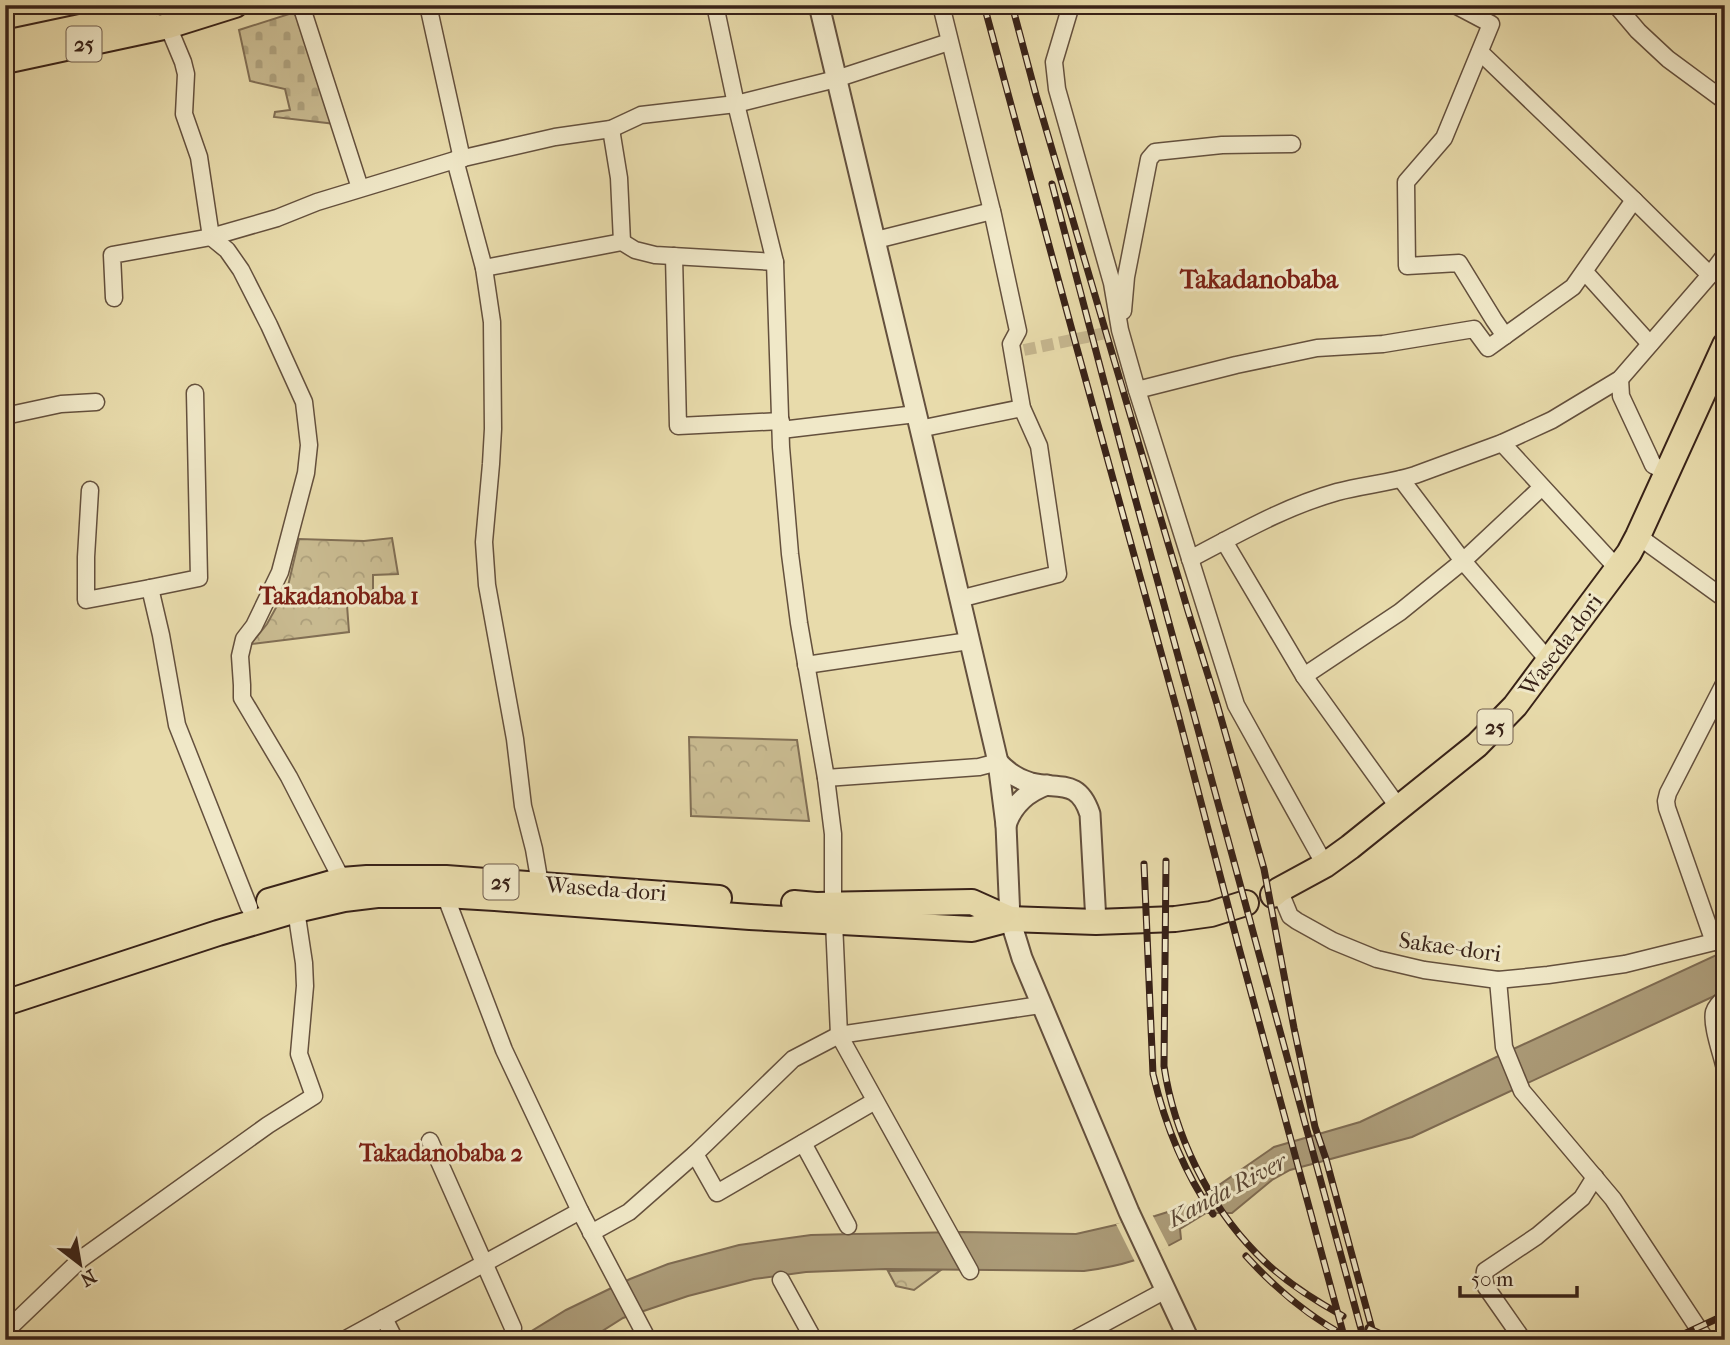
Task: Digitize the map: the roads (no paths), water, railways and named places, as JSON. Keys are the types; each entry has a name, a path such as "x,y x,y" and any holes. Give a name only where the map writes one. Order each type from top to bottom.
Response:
{"main road":[{"name":"25","path":"5,43 104,22 235,5"},
{"name":"25","path":"5,61 160,16"},
{"name":"Waseda-dori","path":"1278,897 1279,890 1325,865 1399,808 1477,745 1515,706 1638,536 1725,345"},
{"name":"Waseda-dori","path":"5,986 249,907 342,880 368,878 446,887 834,913 972,902 1010,919 1096,922 1175,919 1211,914 1246,903"},
{"name":"Waseda-dori","path":"5,1003 296,910 344,899 446,887 540,884 816,905 834,913"}],"street":[{"path":"301,5 360,188"},
{"path":"428,5 484,268 492,334 493,429 484,542 487,584 515,739 523,806 540,884"},
{"path":"715,5 736,104 775,261 781,447 790,554 833,834 839,1035 970,1271"},
{"path":"819,5 998,762 1006,825 1010,919 1040,1005 1131,1216 1189,1340"},
{"path":"941,5 992,211 1018,331 1011,344 1022,408 1039,446 1058,574 959,599"},
{"path":"1071,5 1054,62 1057,89 1112,284 1136,390 1236,705 1325,865"},
{"path":"1455,5 1491,24 1444,138 1406,182 1408,266 1460,263 1505,336"},
{"path":"1616,5 1638,31 1668,59 1725,102"},
{"path":"160,16 183,62 186,74 184,114 199,157 211,237 227,250 241,271 303,402 309,445 306,473 280,572 254,626 244,639 240,656 242,698 289,777 342,880"},
{"path":"114,298 112,255 211,237 459,159 555,137 611,129 641,115 736,104 836,79 949,42"},
{"path":"1480,52 1710,275"},
{"path":"611,129 619,178 622,242"},
{"path":"1119,323 1149,159 1155,152 1222,145 1292,144"},
{"path":"1136,390 1317,348 1383,344 1474,329 1488,348 1573,287 1634,200"},
{"path":"876,240 992,211"},
{"path":"484,268 622,242 635,250 655,255 775,261"},
{"path":"1190,559 1288,509 1337,492 1401,479 1502,443 1552,419 1620,379 1725,255"},
{"path":"674,256 678,426 781,426 918,421 1022,408"},
{"path":"1585,272 1650,344"},
{"path":"1620,379 1621,396 1653,465 1667,472"},
{"path":"90,490 86,600 199,578 195,393"},
{"path":"5,416 61,404 96,402"},
{"path":"1502,443 1617,568"},
{"path":"1401,479 1462,561 1549,661"},
{"path":"1304,676 1400,612 1462,561 1542,487"},
{"path":"1638,536 1725,599"},
{"path":"1224,541 1304,676 1399,808"},
{"path":"150,588 177,725 249,907"},
{"path":"806,665 969,641"},
{"path":"1719,939 1690,877 1666,801 1725,682"},
{"path":"826,778 979,766 998,762"},
{"path":"998,762 1007,772 1020,779 1073,790 1087,806 1090,814 1096,922"},
{"path":"1006,825 1012,811 1022,799 1047,785"},
{"path":"446,887 504,1051 580,1211 648,1340"},
{"name":"Sakae-dori","path":"1278,897 1290,916 1297,921 1333,941 1377,959 1424,970 1498,980 1625,964 1719,939"},
{"path":"5,1332 81,1259 268,1125 314,1096 299,1054 305,986 296,910"},
{"path":"1498,980 1504,1046 1522,1091 1613,1199 1706,1340"},
{"path":"1725,998 1719,1002 1714,1013 1725,1069"},
{"path":"591,1233 629,1212 695,1154 793,1059 839,1035 1040,1005"},
{"path":"695,1154 717,1193 875,1101"},
{"path":"430,1141 513,1328"},
{"path":"803,1143 848,1226"},
{"path":"1523,1340 1486,1287 1485,1271 1537,1236 1581,1198 1595,1177"},
{"path":"344,1340 580,1211"},
{"path":"781,1280 814,1340"},
{"path":"1073,1340 1166,1290"},
{"path":"384,1318 395,1340"}],"water":[{"name":"Kanda River","path":"1725,951 1725,991 1412,1137 1290,1170 1272,1180 1232,1213 1206,1213 1180,1229 1181,1239 1134,1260 1084,1271 885,1269 806,1272 754,1279 688,1296 623,1318 588,1340 517,1340 566,1310 630,1279 668,1264 739,1245 811,1235 962,1232 1076,1234 1190,1205 1274,1147 1360,1122"}],"tunnel":[{"path":"1024,350 1120,330"}],"railway":[{"path":"984,5 1178,714 1345,1340"},
{"path":"1012,5 1036,95 1264,869 1315,1127 1375,1340"},
{"path":"1052,184 1364,1340"},
{"path":"1166,861 1164,1066 1169,1092 1185,1142 1208,1190 1256,1253 1297,1288 1343,1316"},
{"path":"1144,864 1153,1074 1177,1147 1193,1182 1213,1214"},
{"path":"1246,1256 1294,1302 1349,1338"},
{"path":"1671,1340 1725,1315"},
{"path":"1368,1328 1394,1340"}],"district":[{"name":"Takadanobaba","path":"1259,279"},
{"name":"Takadanobaba 1","path":"339,596"},
{"name":"Takadanobaba 2","path":"441,1153"}]}
